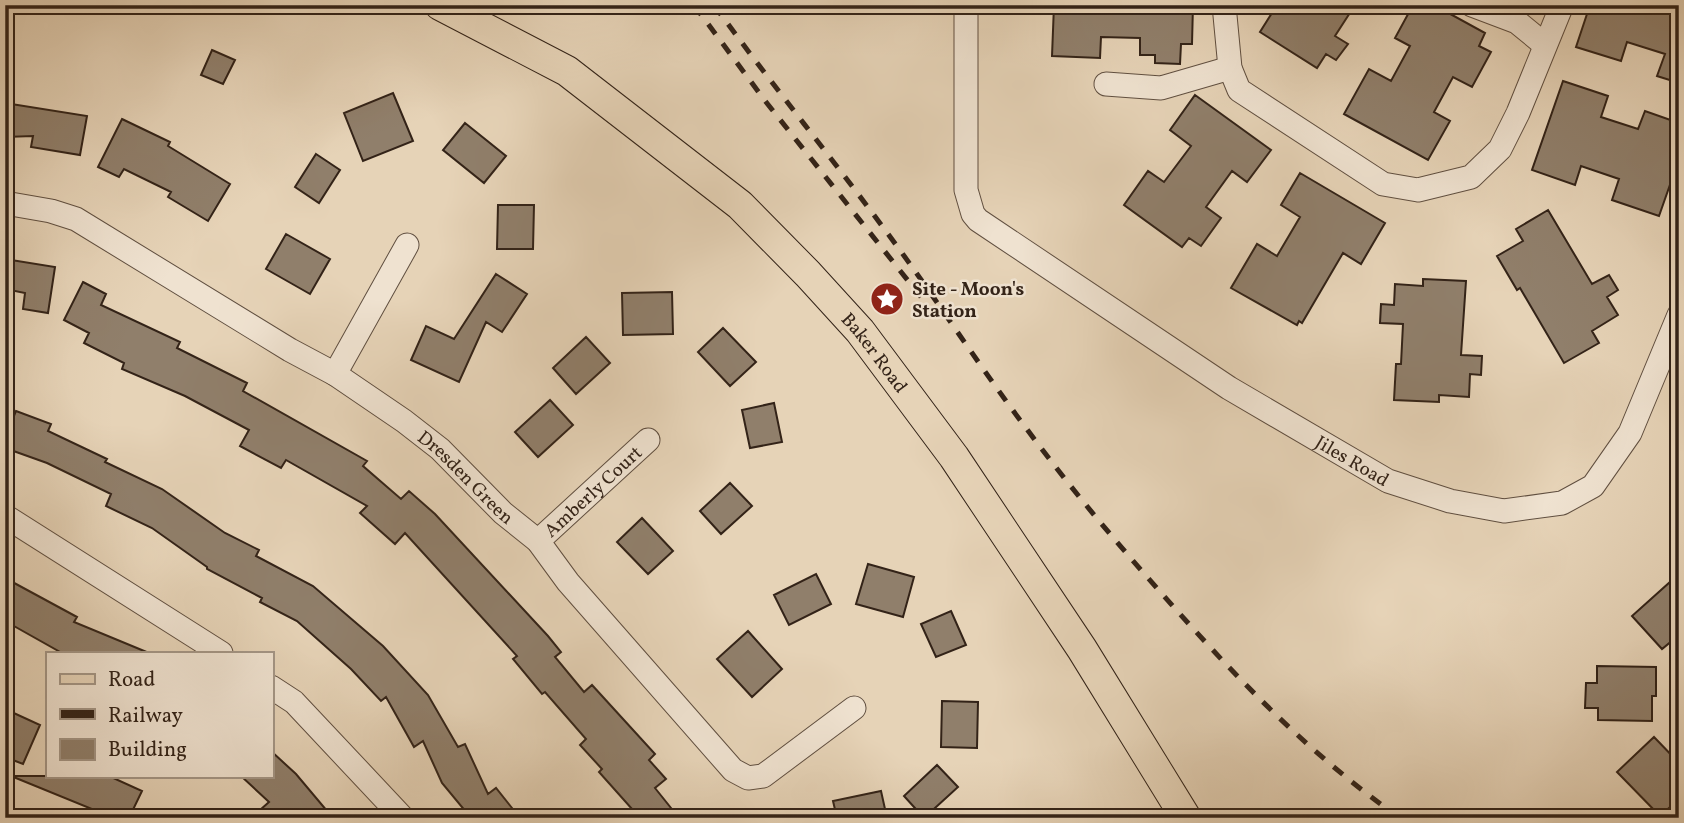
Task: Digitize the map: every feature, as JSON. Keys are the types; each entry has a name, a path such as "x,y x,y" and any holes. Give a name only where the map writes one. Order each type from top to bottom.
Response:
{"main road":[{"name":"Baker Road","path":"440,5 567,71 740,205 817,283 860,331 954,457 1082,649 1186,818"}],"street":[{"name":"Jiles Road","path":"967,5 966,190 973,214 978,220 1229,388 1388,481 1450,501 1504,511 1562,503 1593,486 1630,433 1679,315"},
{"path":"1224,5 1230,68 1239,90 1383,184 1418,190 1471,177 1500,149 1518,113 1562,5"},
{"path":"1472,5 1517,22 1545,45"},
{"path":"1106,84 1161,88 1230,68"},
{"name":"Dresden Green","path":"5,203 51,211 76,219 290,350 335,374 440,449 503,513 538,541 568,582 709,746 733,770 748,778 763,776 854,709"},
{"path":"335,374 407,245"},
{"name":"Amberly Court","path":"538,541 648,440"},
{"path":"5,516 219,652"},
{"path":"273,688 294,702 403,818"}],"building":[{"path":"1054,5 1193,5 1192,44 1181,44 1180,64 1155,63 1155,55 1140,55 1140,38 1101,37 1100,58 1052,56"},
{"path":"1277,5 1355,5 1335,36 1348,44 1336,60 1326,54 1317,68 1260,32"},
{"path":"1413,5 1434,5 1485,33 1479,46 1491,52 1472,87 1453,77 1434,112 1450,121 1428,160 1344,114 1369,69 1391,81 1410,46 1395,38"},
{"path":"1590,5 1679,5 1679,83 1657,76 1665,54 1627,42 1621,61 1576,47"},
{"path":"212,50 235,60 223,84 201,75"},
{"path":"1563,81 1608,96 1601,117 1638,129 1645,111 1679,123 1679,159 1659,216 1612,200 1619,179 1581,166 1575,185 1532,170"},
{"path":"393,93 413,141 363,161 344,113"},
{"path":"1195,95 1271,150 1247,182 1232,171 1206,207 1221,218 1201,246 1189,238 1182,247 1124,205 1148,171 1164,182 1191,146 1170,130"},
{"path":"5,103 87,116 80,155 31,147 33,136 5,137"},
{"path":"122,119 170,142 168,146 230,184 208,221 168,197 171,192 124,169 119,177 98,167"},
{"path":"465,123 506,156 484,183 443,150"},
{"path":"316,154 340,170 319,203 295,187"},
{"path":"1300,173 1385,223 1361,264 1343,253 1302,323 1299,321 1297,325 1231,288 1257,244 1277,256 1300,217 1281,205"},
{"path":"498,205 534,205 533,249 497,249"},
{"path":"1548,210 1592,284 1609,275 1618,290 1607,297 1618,315 1592,331 1599,343 1564,363 1520,288 1517,290 1497,256 1523,241 1516,229"},
{"path":"286,234 330,259 310,294 266,269"},
{"path":"5,259 55,267 48,313 23,309 25,293 5,289"},
{"path":"496,274 527,294 502,332 486,322 459,382 411,360 426,326 454,339"},
{"path":"1423,279 1466,281 1461,355 1482,356 1481,375 1470,374 1469,397 1439,395 1439,402 1394,400 1396,364 1401,364 1403,324 1380,323 1381,304 1394,305 1395,284 1423,286"},
{"path":"83,282 106,294 101,305 180,342 177,348 247,383 243,391 367,461 363,466 401,499 409,491 435,514 548,636 561,652 555,657 584,692 592,685 655,754 649,760 666,779 655,788 679,818 640,818 599,772 602,769 580,745 586,739 545,692 542,694 513,659 517,656 405,533 395,544 360,513 367,506 286,460 281,468 240,446 249,430 185,396 122,369 124,363 84,343 89,333 64,320"},
{"path":"672,292 673,334 623,335 622,293"},
{"path":"723,328 756,362 730,386 698,352"},
{"path":"586,337 610,363 576,394 553,368"},
{"path":"550,400 573,425 538,457 515,432"},
{"path":"774,403 782,442 750,448 742,410"},
{"path":"16,411 51,424 48,431 162,489 225,533 259,550 256,556 313,586 383,646 428,695 458,747 465,744 488,794 496,788 520,818 471,818 442,783 423,741 414,747 386,697 381,701 351,669 297,621 260,602 262,598 207,569 152,528 106,506 111,494 47,463 5,448 5,439"},
{"path":"730,483 752,506 721,534 700,511"},
{"path":"642,518 673,551 648,574 617,542"},
{"path":"868,564 914,577 903,617 856,604"},
{"path":"816,574 831,604 789,625 774,595"},
{"path":"5,578 77,617 74,622 147,652 60,652 5,621"},
{"path":"1670,582 1679,592 1679,635 1662,649 1632,616"},
{"path":"951,611 966,645 936,657 921,624"},
{"path":"748,631 782,669 752,697 717,659"},
{"path":"1597,666 1656,667 1656,696 1652,696 1652,721 1598,720 1598,708 1585,708 1586,683 1597,683"},
{"path":"942,701 978,702 977,748 941,747"},
{"path":"5,709 40,725 23,764 5,757"},
{"path":"1654,737 1679,763 1679,799 1660,816 1617,772"},
{"path":"273,753 296,774 333,818 251,818 269,802 243,778 273,778"},
{"path":"937,765 958,787 924,818 904,796"},
{"path":"11,776 113,778 142,791 129,818 88,818 92,809"},
{"path":"881,791 887,818 837,818 833,801"}],"railway":[{"path":"694,5 766,102 921,297"},
{"path":"714,5 879,222 1026,428 1101,523 1180,614 1257,696 1340,772 1400,818"}],"place":[{"name":"Site - Moon's Station","path":"887,299"}]}
